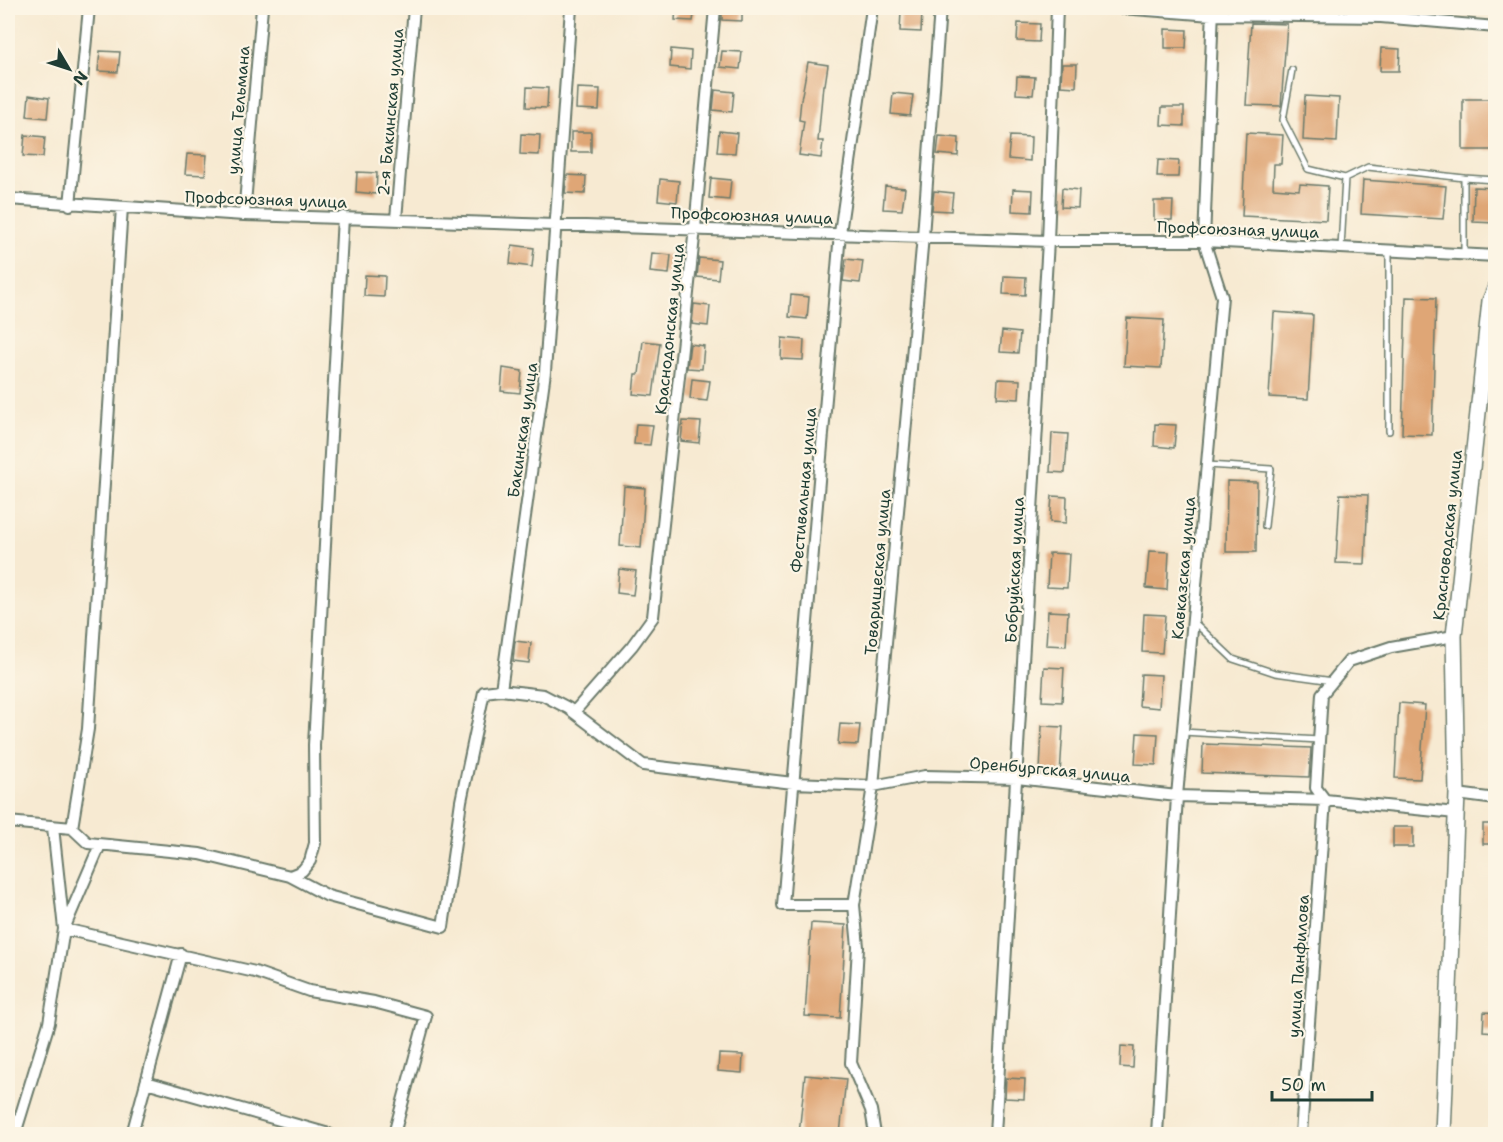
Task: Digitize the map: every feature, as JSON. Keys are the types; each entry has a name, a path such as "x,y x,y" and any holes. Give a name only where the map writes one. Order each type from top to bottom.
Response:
{"main road":[{"name":"Красноводская улица","path":"1454,636 1490,301 1496,287"},
{"path":"1443,1134 1457,794 1454,636"}],"street":[{"path":"70,205 89,8"},
{"name":"улица Тельмана","path":"244,215 262,8"},
{"name":"2-я Бакинская улица","path":"396,219 414,8"},
{"name":"Бакинская улица","path":"501,690 545,372 571,8"},
{"name":"Краснодонская улица","path":"574,712 632,646 653,617 695,228 715,8"},
{"name":"Фестивальная улица","path":"854,905 783,906 840,233 872,8"},
{"name":"Товарищеская улица","path":"875,1134 871,1110 851,1063 858,947 854,905 873,786 923,236 940,8"},
{"name":"Бобруйская улица","path":"995,1134 1048,241 1057,8"},
{"path":"1121,8 1381,12 1496,27"},
{"name":"Кавказская улица","path":"1157,1134 1177,796 1222,297 1204,241 1213,11"},
{"name":"Профсоюзная улица","path":"8,199 244,215 557,223 1048,241 1204,241 1496,256"},
{"path":"72,828 88,729 122,207"},
{"path":"290,876 302,871 310,861 315,843 314,745 343,217"},
{"name":"Красноводская улица","path":"1325,800 1316,788 1322,694 1349,661 1391,647 1454,636"},
{"path":"8,822 72,828 88,843 100,845 117,844 200,854 290,876 328,896 443,927 461,801 484,692 501,690 543,695 574,712"},
{"name":"Оренбургская улица","path":"574,712 643,765 793,783 873,786 925,776 1017,778 1177,796 1325,800 1456,813"},
{"path":"1457,794 1496,799"},
{"name":"улица Панфилова","path":"1301,1134 1325,800"},
{"path":"53,827 64,929"},
{"path":"15,1134 49,1023 64,929 100,845"},
{"path":"64,929 182,954 255,972 309,991 374,1002 426,1016 394,1134"},
{"path":"132,1134 182,954"},
{"path":"146,1082 329,1134"}],"lane":[{"path":"1292,70 1284,120 1308,169 1345,178 1368,167 1496,180"},
{"path":"1341,248 1345,178"},
{"path":"1464,178 1464,254"},
{"path":"1389,250 1389,431"},
{"path":"1207,465 1271,469 1265,526"},
{"path":"1193,621 1233,659 1275,673 1333,681"},
{"path":"1183,732 1319,740"}],"building":[{"path":"676,8 695,8 693,21 675,20"},
{"path":"722,8 742,8 742,21 722,20"},
{"path":"901,11 922,12 921,32 900,31"},
{"path":"1018,23 1040,24 1039,42 1017,41"},
{"path":"1251,23 1287,24 1281,106 1246,105"},
{"path":"1165,29 1187,30 1186,48 1165,48"},
{"path":"1381,48 1400,49 1399,71 1380,71"},
{"path":"671,49 691,51 690,69 670,67"},
{"path":"100,51 120,52 118,72 98,71"},
{"path":"722,51 742,52 740,69 720,67"},
{"path":"808,62 828,65 825,85 823,85 818,141 823,141 821,158 799,155 804,121 799,120"},
{"path":"1062,64 1077,64 1076,87 1061,86"},
{"path":"1017,76 1035,77 1033,95 1016,94"},
{"path":"527,87 548,88 547,108 526,107"},
{"path":"577,88 600,89 599,110 576,109"},
{"path":"715,90 734,92 732,112 713,110"},
{"path":"893,93 913,95 910,116 891,114"},
{"path":"29,95 49,98 47,118 27,116"},
{"path":"1305,96 1339,98 1337,142 1303,140"},
{"path":"1463,99 1496,99 1496,150 1463,150"},
{"path":"1162,107 1184,107 1184,126 1161,125"},
{"path":"719,131 737,133 735,153 717,152"},
{"path":"571,132 591,132 591,152 571,152"},
{"path":"1246,133 1283,135 1281,164 1274,164 1273,188 1299,190 1300,184 1328,186 1326,220 1242,216"},
{"path":"521,134 540,135 539,155 520,154"},
{"path":"25,135 45,137 43,157 23,156"},
{"path":"939,136 959,138 958,156 937,154"},
{"path":"1010,136 1031,137 1030,161 1008,159"},
{"path":"187,154 207,155 205,175 185,174"},
{"path":"1158,160 1179,161 1178,177 1157,177"},
{"path":"357,172 377,173 376,194 356,192"},
{"path":"567,175 586,176 585,194 565,193"},
{"path":"711,178 731,180 729,200 709,198"},
{"path":"660,179 679,181 677,202 658,200"},
{"path":"1363,180 1446,186 1443,219 1361,214"},
{"path":"885,186 905,188 902,210 883,209"},
{"path":"1474,187 1496,188 1496,223 1473,222"},
{"path":"1062,188 1079,190 1078,208 1061,207"},
{"path":"1013,189 1033,190 1032,212 1012,211"},
{"path":"934,191 953,193 951,211 932,210"},
{"path":"1154,201 1173,201 1172,220 1154,220"},
{"path":"512,245 534,248 532,267 510,264"},
{"path":"652,253 671,255 669,274 650,272"},
{"path":"699,258 720,260 718,279 697,277"},
{"path":"846,259 863,261 860,283 843,281"},
{"path":"365,275 385,276 384,297 364,296"},
{"path":"1004,276 1026,277 1025,295 1003,294"},
{"path":"791,295 809,297 807,319 789,317"},
{"path":"1406,297 1436,298 1432,435 1402,434"},
{"path":"694,304 710,306 708,326 692,324"},
{"path":"1274,312 1313,315 1308,399 1269,397"},
{"path":"1127,318 1164,320 1161,368 1124,366"},
{"path":"1002,331 1020,333 1018,353 1000,352"},
{"path":"782,338 804,340 803,360 781,359"},
{"path":"643,341 660,343 653,396 633,394 635,374 639,374"},
{"path":"690,344 704,346 702,369 687,368"},
{"path":"503,368 522,371 520,393 501,391"},
{"path":"692,379 710,381 707,401 690,399"},
{"path":"998,379 1020,380 1019,399 997,398"},
{"path":"683,421 701,422 699,443 681,441"},
{"path":"636,424 653,425 650,445 634,444"},
{"path":"1155,424 1176,425 1174,448 1154,446"},
{"path":"1052,433 1068,434 1065,473 1050,472"},
{"path":"1227,481 1257,482 1256,552 1226,552"},
{"path":"624,486 645,488 641,548 620,546"},
{"path":"1340,494 1368,495 1365,564 1336,563"},
{"path":"1052,496 1067,497 1066,523 1050,522"},
{"path":"1149,551 1169,552 1167,590 1146,588"},
{"path":"1049,553 1069,554 1067,588 1047,587"},
{"path":"619,569 636,571 633,595 617,593"},
{"path":"1048,611 1068,612 1066,646 1046,645"},
{"path":"1144,614 1165,615 1162,653 1142,652"},
{"path":"515,641 531,643 529,663 513,661"},
{"path":"1044,667 1064,668 1062,702 1042,701"},
{"path":"1141,674 1161,675 1159,708 1139,706"},
{"path":"1399,703 1425,705 1420,779 1395,778"},
{"path":"840,724 860,725 858,745 838,744"},
{"path":"1042,726 1063,727 1060,775 1040,773"},
{"path":"1137,733 1158,734 1156,765 1135,764"},
{"path":"1203,744 1311,748 1309,777 1202,773"},
{"path":"1483,824 1496,824 1496,844 1483,844"},
{"path":"1393,827 1413,827 1413,847 1393,847"},
{"path":"811,923 846,925 840,1018 805,1016"},
{"path":"1484,1012 1496,1013 1496,1032 1483,1031"},
{"path":"1121,1046 1134,1047 1133,1068 1120,1067"},
{"path":"719,1054 743,1055 742,1073 718,1071"},
{"path":"805,1075 846,1079 840,1134 799,1134"},
{"path":"1006,1078 1025,1079 1024,1099 1005,1098"}]}
